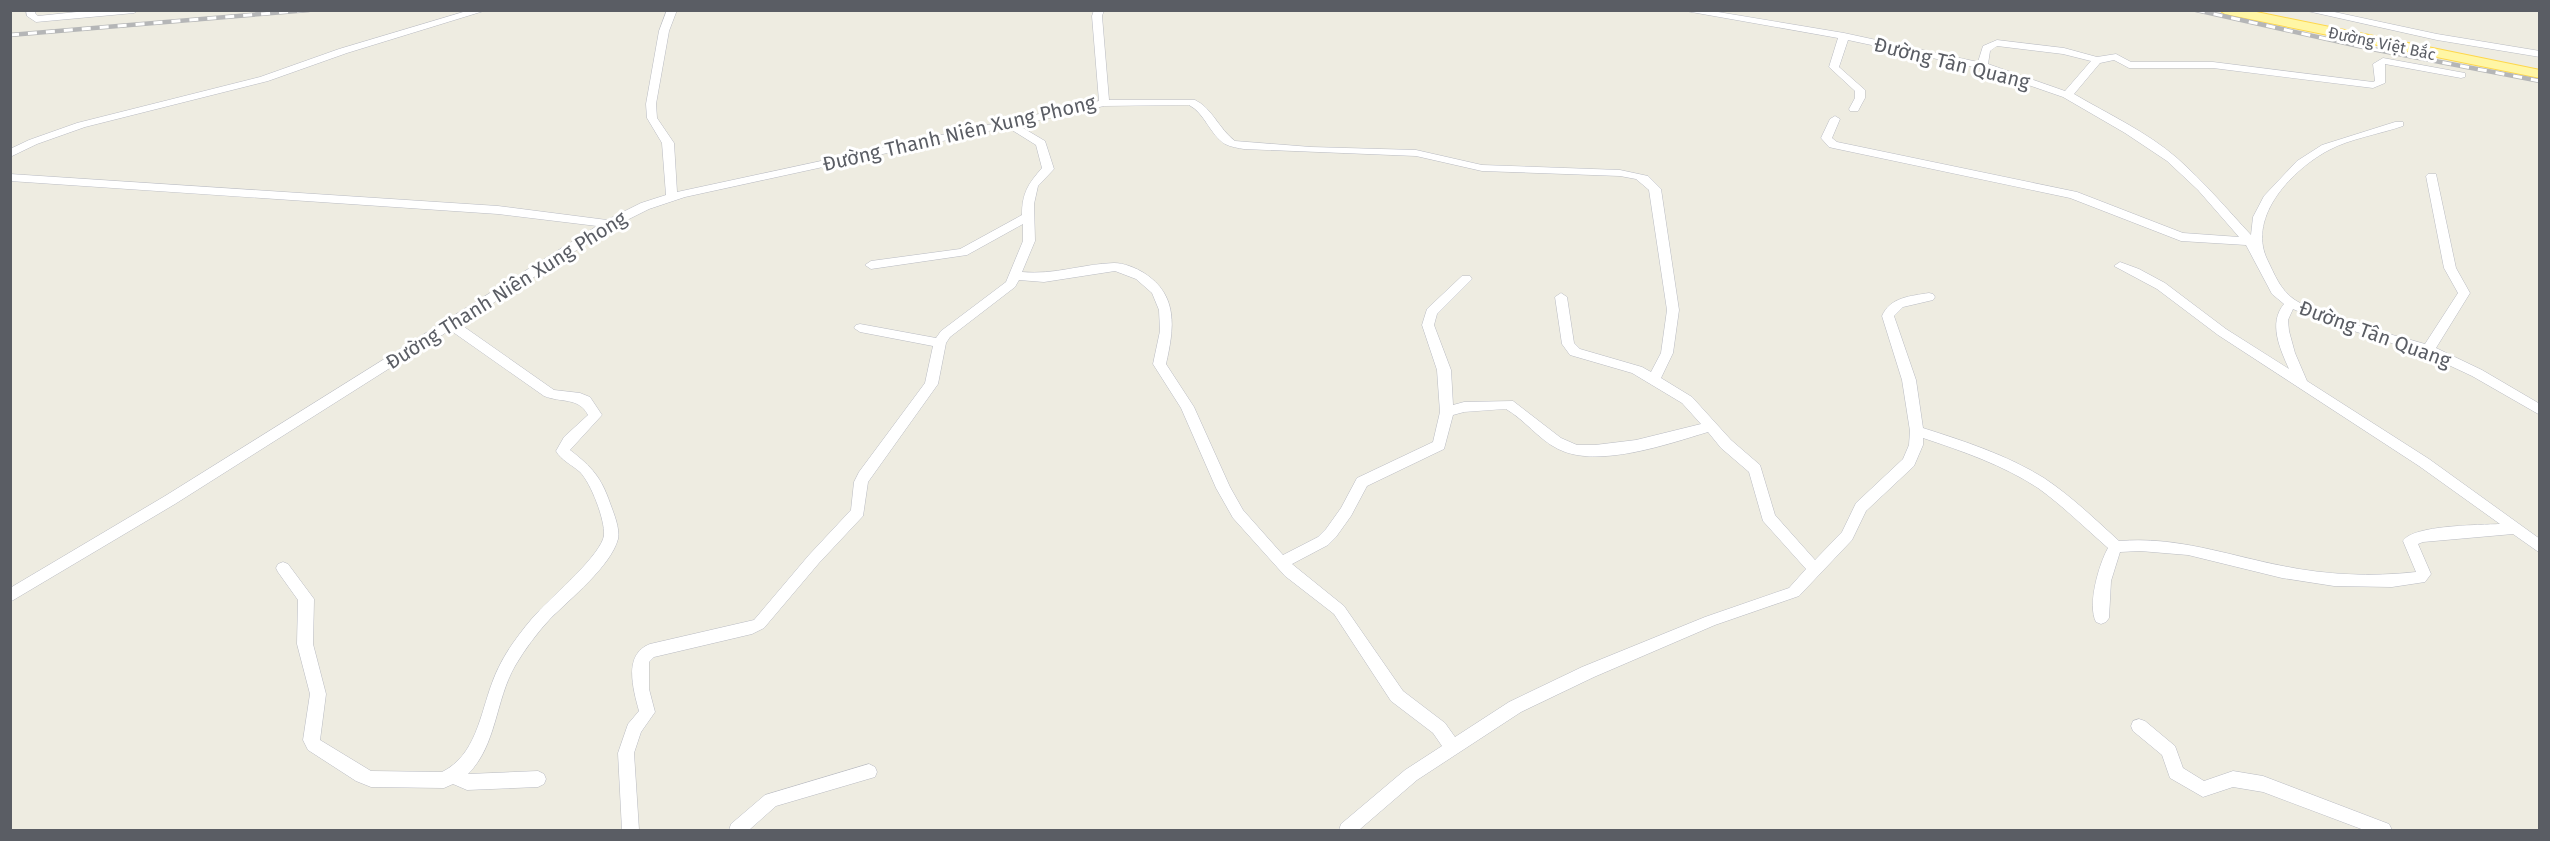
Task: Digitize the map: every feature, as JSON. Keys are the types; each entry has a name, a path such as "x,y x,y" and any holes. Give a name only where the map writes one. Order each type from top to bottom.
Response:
{"main road":[{"name":"Đường Việt Bắc","path":"2225,10 2255,14 2412,50 2540,74"},
{"path":"2411,32 2412,50"}],"street":[{"path":"31,10 30,14 36,19 134,10"},
{"path":"10,154 33,142 81,125 264,79 353,48 482,10"},
{"path":"672,10 664,31 651,105 652,118 668,143 672,197"},
{"name":"Đường Thanh Niên Xung Phong","path":"10,596 170,500 609,224 645,206 672,197 1104,103 1097,16 1099,10"},
{"name":"Đường Tân Quang","path":"1685,10 1717,13 1844,36 1983,66 2067,95 2129,131 2171,159 2202,188 2252,244 2276,291 2291,303 2320,316 2428,350 2477,373 2540,410"},
{"path":"2308,10 2411,32 2540,54"},
{"path":"1844,36 1834,67 1860,90 1860,98 1854,109"},
{"path":"1983,66 1985,47 1988,44 1997,43 2064,51 2097,60 2116,57 2129,65 2220,66 2373,85 2380,83 2378,64 2383,61 2461,75"},
{"path":"2067,95 2078,85 2097,60"},
{"path":"1104,103 1191,102 1199,106 1223,137 1231,143 1244,146 1416,153 1482,168 1620,173 1638,175 1648,180 1655,189 1673,310 1667,353 1654,380"},
{"path":"1835,119 1826,138 1833,145 2073,195 2181,237 2252,244 2259,217 2270,196 2301,163 2326,147 2399,124"},
{"path":"630,831 626,753 634,729 647,712 641,689 641,659 650,651 752,628 759,624 814,559 858,512 861,482 931,384 940,343 945,334 1005,290 1016,276 1029,241 1028,204 1033,185 1048,169 1041,143 1007,123"},
{"path":"2428,350 2464,293 2450,268 2432,176"},
{"path":"10,177 498,210 609,224"},
{"path":"871,265 963,252 1029,216"},
{"path":"2120,266 2153,279 2220,330 2302,382 2516,528 2540,547"},
{"path":"1016,276 1044,278 1115,267 1139,275 1154,287 1166,302 1168,312 1167,329 1159,364 1187,407 1223,488 1238,514 1290,572 1338,610 1348,621 1397,696 1439,728 1452,747"},
{"path":"1282,562 1323,541 1346,512 1362,482 1439,445 1447,412 1444,370 1428,325 1431,312 1466,279"},
{"path":"1561,297 1568,344 1575,352 1630,367 1687,400 1709,428 1755,469 1771,521 1801,556 1816,569"},
{"path":"1347,831 1411,775 1515,707 1588,672 1710,621 1794,592 1847,536 1861,507 1909,462 1916,445 1917,431 1909,380 1888,316 1889,311 1896,305 1929,297"},
{"path":"2291,303 2283,309 2281,318 2284,336 2302,382"},
{"path":"283,568 306,599 305,644 318,694 311,740 314,745 362,776 371,779 444,780 455,777 466,767 478,745 505,669 536,624 603,553 611,536 604,507 591,476 563,452 569,440 592,420 595,415 593,410 582,397 577,395 552,395 450,323"},
{"path":"860,328 940,343"},
{"path":"1447,412 1464,407 1508,404 1565,447 1578,450 1641,445 1709,428"},
{"path":"1917,431 2029,476 2053,493 2116,547 2140,545 2185,549 2305,576 2360,581 2404,580 2420,578 2424,574 2410,541 2421,536 2516,528"},
{"path":"2101,618 2102,587 2108,559 2116,547"},
{"path":"2139,726 2169,751 2176,773 2203,789 2233,779 2263,784 2383,831"},
{"path":"737,831 771,800 869,772"},
{"path":"455,777 467,782 538,779"}],"railway":[{"path":"10,35 309,10"},
{"path":"2196,10 2372,49 2540,81"}]}
